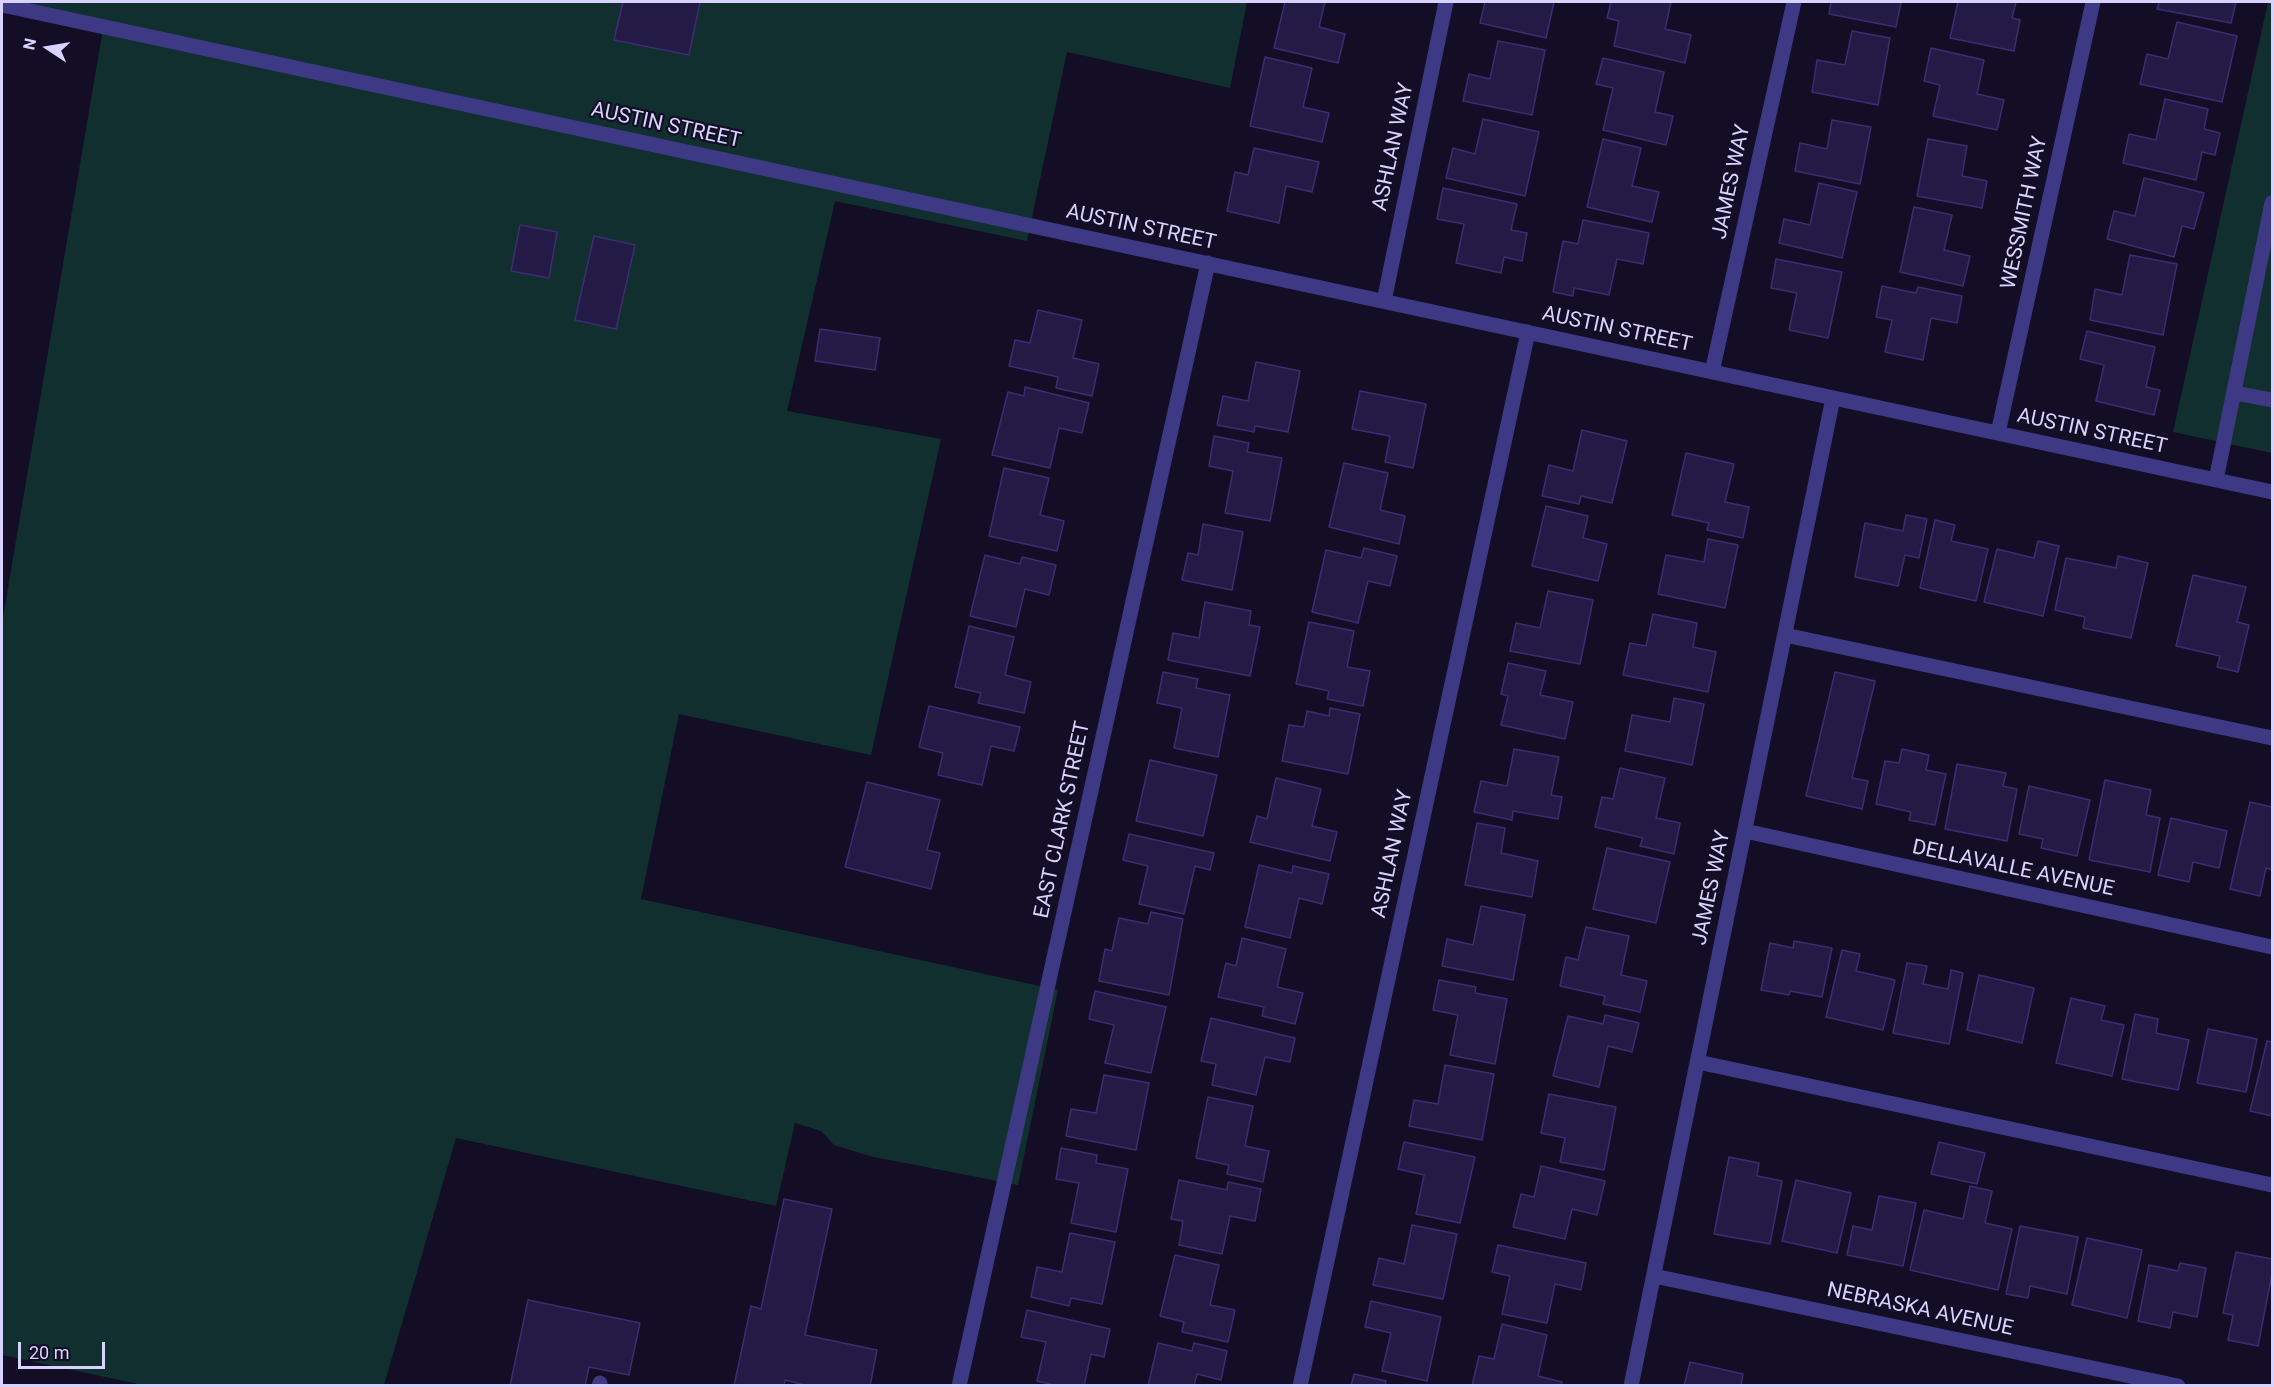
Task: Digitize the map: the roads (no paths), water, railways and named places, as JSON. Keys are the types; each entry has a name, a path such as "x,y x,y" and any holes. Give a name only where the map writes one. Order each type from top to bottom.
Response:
{"street":[{"name":"ASHLAN WAY","path":"1384,301 1446,2"},
{"name":"JAMES WAY","path":"1712,372 1794,2"},
{"name":"WESSMITH WAY","path":"1998,434 2093,2"},
{"name":"AUSTIN STREET","path":"2,4 2272,492"},
{"path":"2217,480 2272,203"},
{"name":"EAST CLARK STREET","path":"959,1386 1208,263"},
{"name":"ASHLAN WAY","path":"1300,1386 1528,332"},
{"path":"2235,393 2272,400"},
{"name":"JAMES WAY","path":"1631,1386 1833,398"},
{"path":"1785,635 2272,738"},
{"name":"DELLAVALLE AVENUE","path":"1745,831 2272,947"},
{"path":"1698,1062 2272,1185"},
{"name":"NEBRASKA AVENUE","path":"1654,1276 2178,1386"}]}
